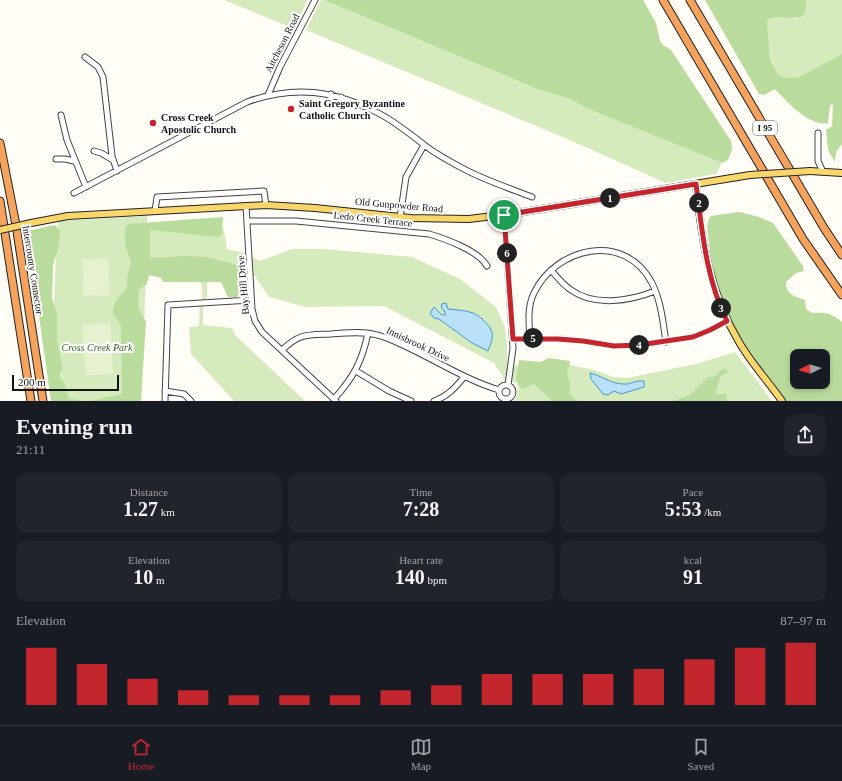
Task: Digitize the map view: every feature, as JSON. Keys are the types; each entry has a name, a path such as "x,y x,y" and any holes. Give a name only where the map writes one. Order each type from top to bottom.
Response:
{"highway":[{"name":"I 95","path":"663,0 803,239 842,295"},
{"name":"I 95","path":"690,0 824,228 842,255"},
{"name":"Intercounty Connector","path":"0,143 16,224 43,401"},
{"name":"Intercounty Connector","path":"0,201 31,401"}],"main road":[{"name":"Old Gunpowder Road","path":"0,230 68,216 266,205 315,208 400,218 452,219 504,215 750,175 810,171 842,173"},
{"path":"696,184 708,264 717,297 727,321 742,346 782,401"}],"street":[{"name":"Aitcheson Road","path":"268,95 280,67 315,0"},
{"path":"84,57 98,67 103,77 113,160 117,171"},
{"path":"74,193 247,102 268,95 298,92 331,94 378,112 424,145 463,168 532,197"},
{"path":"331,94 331,104 334,105 339,104 341,97"},
{"path":"61,115 74,161 86,187"},
{"path":"818,133 818,161 823,172"},
{"path":"400,218 406,177 424,145"},
{"path":"94,151 113,160"},
{"path":"56,159 74,161"},
{"path":"155,211 157,197 257,191 264,191 266,205"},
{"name":"Bay Hill Drive","path":"246,206 251,300 253,315 258,327 335,400"},
{"path":"504,215 513,339 508,385"},
{"name":"Ledo Creek Terrace","path":"247,220 296,220 429,234 446,240 483,259 488,266"},
{"path":"530,338 530,302 541,281 561,261 573,255 594,251 613,252 625,257 636,264 651,282 660,306 666,342"},
{"path":"551,270 571,290 589,298 624,300 639,297 655,291"},
{"path":"165,401 168,305 251,300"},
{"path":"513,339 530,338 574,340 624,346 666,342 693,337 727,321"},
{"path":"335,400 356,371 368,334"},
{"name":"Innisbrook Drive","path":"282,350 294,340 306,335 368,334 388,338 441,363 464,377 499,390"},
{"path":"356,371 389,391 411,401"},
{"path":"434,401 444,398 453,391 464,377"},
{"path":"504,385 508,385 512,387 513,394 511,398 504,400 500,396 499,390 504,385"},
{"path":"165,391 184,394 191,401"}],"green space":[{"path":"224,0 307,0 295,29"},
{"path":"321,0 540,90 570,99 586,108 722,163 716,174 666,183 565,138 306,30"},
{"path":"324,0 643,0 656,23 660,41 671,50 731,141 732,150 728,160 722,163 586,108 570,99 540,90"},
{"path":"705,0 806,0 806,9 803,16 794,18 777,17 767,20 770,59 778,74 787,78 799,77 842,54 842,144 836,152 835,162 828,150 826,130 832,126 833,104 830,105 828,123 821,123 807,118 775,89 764,95 759,94"},
{"path":"806,0 842,0 842,54 799,77 787,78 778,74 770,59 767,20 781,16 796,19 806,9"},
{"path":"739,212 759,217 773,223 803,266 804,271 796,273 786,282 787,290 794,296 805,300 806,309 812,313 828,314 842,322 842,401 786,401 758,363 744,343 720,294 710,253 707,225 711,216"},
{"name":"Cross Creek Park","path":"147,216 147,226 224,229 227,249 244,253 260,261 292,249 324,249 412,257 460,279 496,307 505,327 507,364 533,368 560,363 594,370 613,377 627,378 696,364 735,352 772,401 515,401 519,389 516,383 505,380 494,363 384,306 306,307 269,297 255,276 207,278 207,298 203,306 203,325 232,328 235,335 305,401 234,401 191,354 189,327 199,326 200,300 203,297 201,282 146,273 141,401 54,401 53,327 57,231 59,221"},
{"path":"223,217 222,235 218,237 150,230 150,258 186,256 206,257 242,266 242,288 237,297 228,297 221,282 163,282 161,278 149,275 147,284 139,289 138,307 146,322 141,401 91,401 122,394 121,325 112,312 116,300 127,288 127,277 131,263 125,245 125,230 128,224"},
{"path":"55,225 60,231 59,246 53,265 52,299 57,314 57,341 63,369 60,373 60,379 64,382 69,398 83,401 51,401 27,231"},
{"path":"108,258 110,295 84,296 82,260"},
{"name":"Cross Creek Park","path":"110,323 113,374 86,375 82,325"},
{"path":"549,358 570,361 567,374 570,384 570,394 577,401 552,401 534,384 522,389 516,380 519,360 541,362"},
{"path":"723,368 729,371 720,377 715,394 726,394 727,401 673,401 690,395 707,378 715,376"}],"water":[{"path":"446,303 448,309 473,313 480,317 490,327 492,338 488,351 472,343 439,319 434,318 430,313 434,307 442,315 445,315 445,312 441,307 442,304"},
{"path":"590,373 619,384 644,381 644,387 621,394 614,391 608,395 603,394 591,379"}],"place":[{"name":"Saint Gregory Byzantine Catholic Church","path":"291,109"},
{"name":"Cross Creek Apostolic Church","path":"153,123"}],"route":[{"path":"696,184 704,245 710,274 722,311 727,321 693,337 639,345 614,346 558,339 513,339 504,215 696,184"}]}
